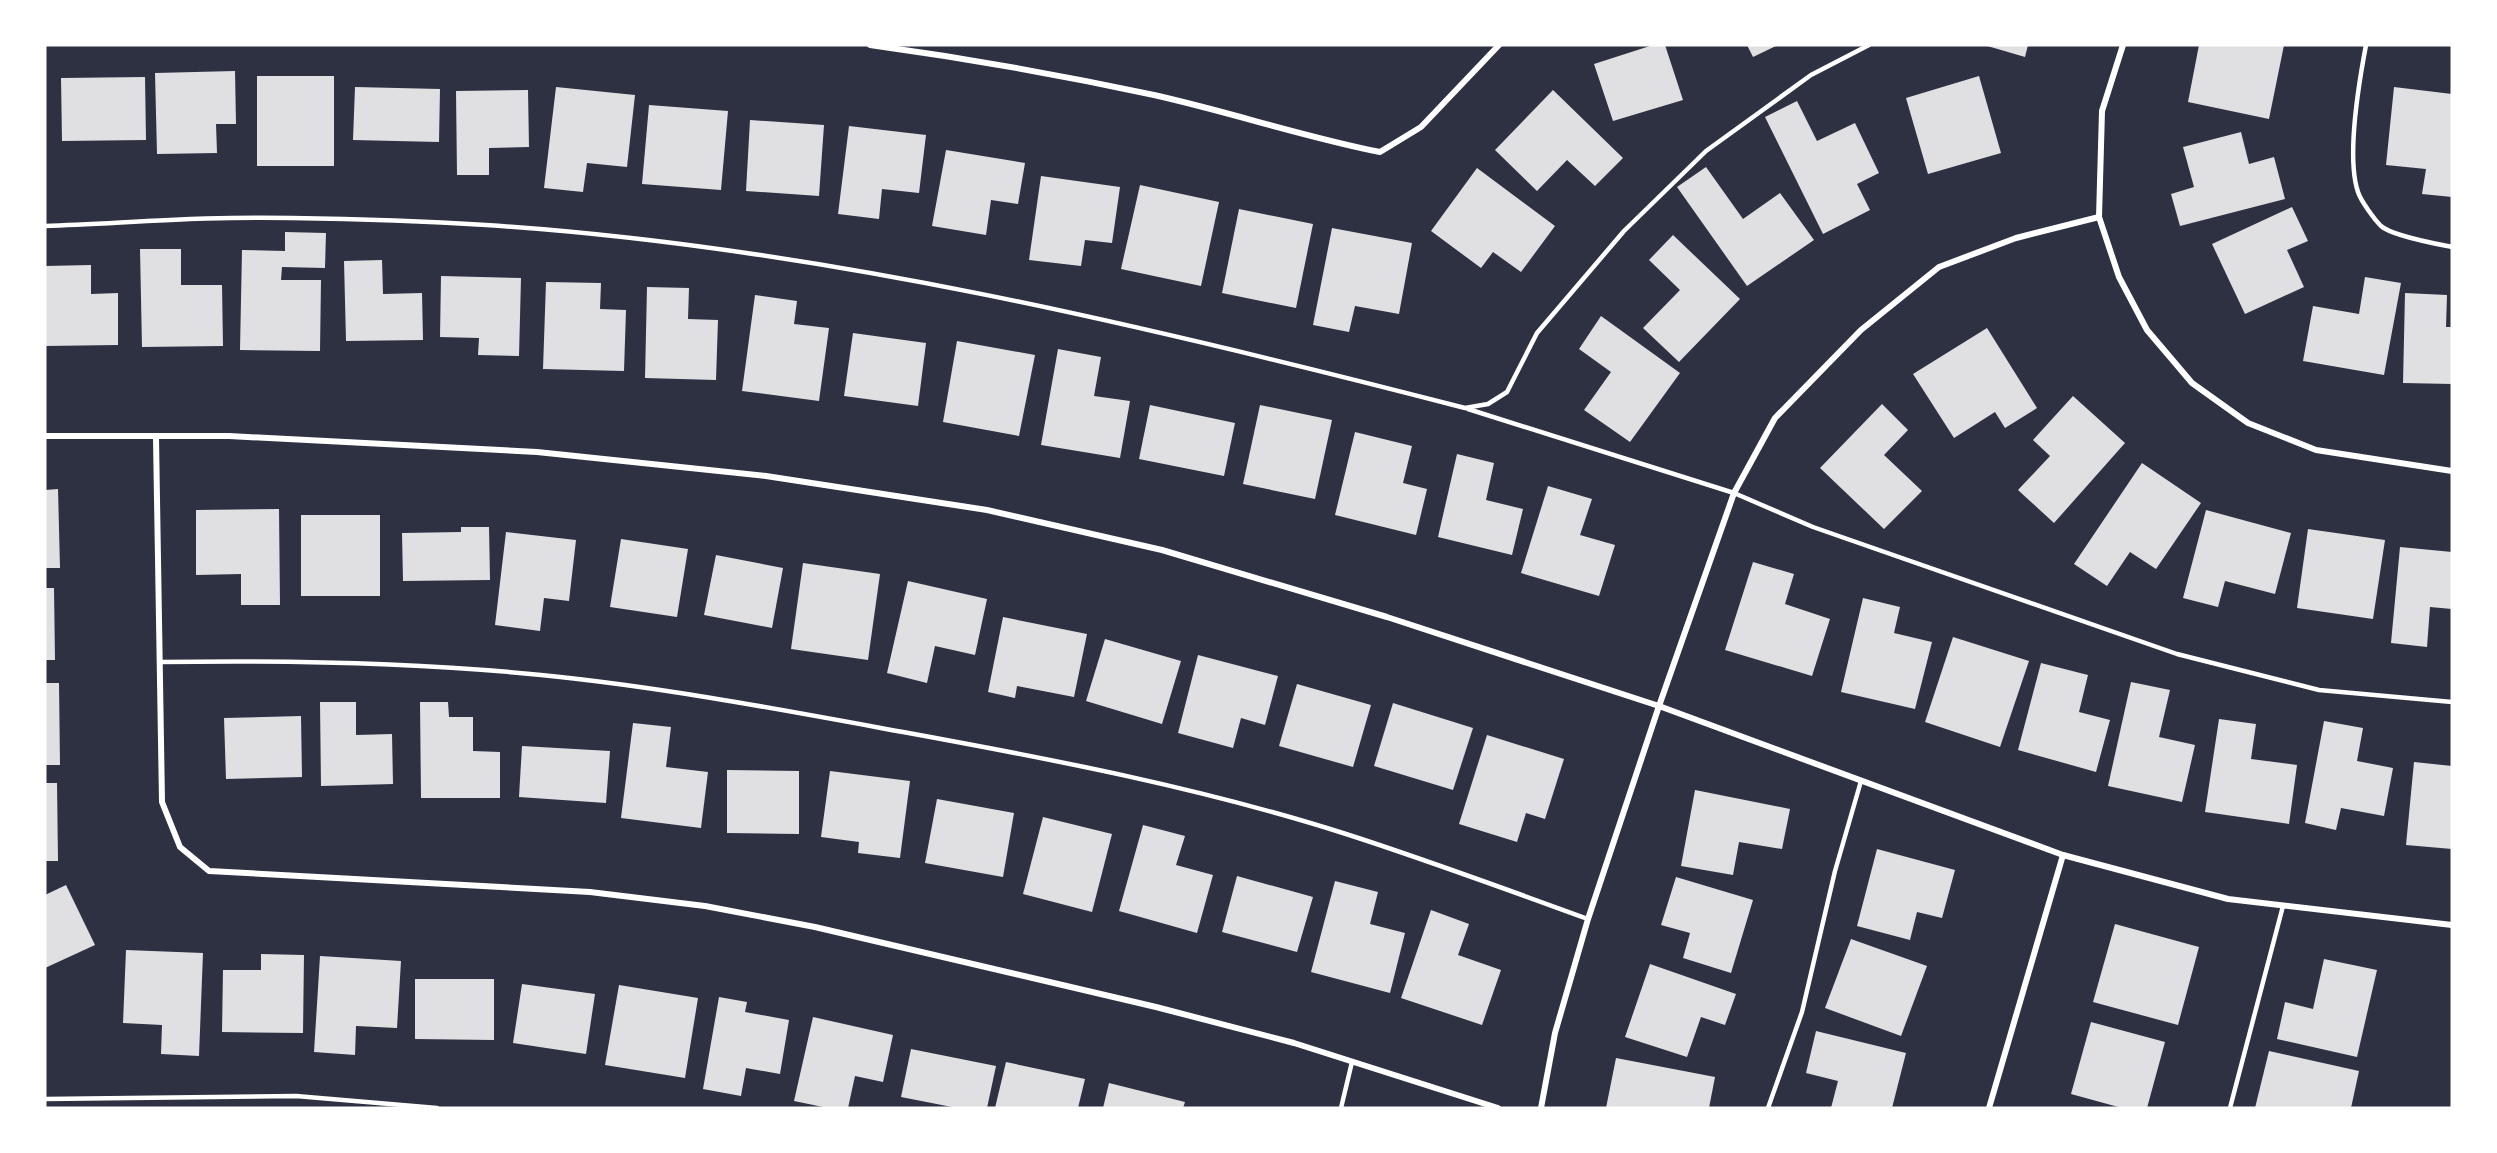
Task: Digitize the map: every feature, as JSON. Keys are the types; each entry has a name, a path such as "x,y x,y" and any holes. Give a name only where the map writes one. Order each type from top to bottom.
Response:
{"street":[{"path":"870,45 939,54 1154,95 1258,121 1316,139 1380,152 1421,128 1499,45"},
{"path":"2123,45 2102,111 2099,218 2119,277 2147,330 2192,383 2248,423 2316,450 2452,471"},
{"path":"1541,1108 1555,1033 1588,919 1659,706 1734,493 1775,418 1861,330 1939,267 2016,238 2099,218"},
{"path":"45,436 156,438 229,436 537,452 766,476 987,510 1173,553 1388,617 1659,706 2063,855 2228,899 2452,925"},
{"path":"156,438 162,802 180,848 209,872 590,892 705,906 815,927 1156,1007 1294,1043 1498,1108"},
{"path":"1989,1108 2063,855"}],"lane":[{"path":"1465,408 1488,404 1507,392 1538,333 1624,231 1706,151 1811,75 1869,45"},
{"path":"2366,45 2357,88 2353,149 2358,192 2382,227 2426,242 2452,247"},
{"path":"45,226 290,218 487,225 695,246 846,270 1046,309 1217,346 1465,408 1734,493 1813,527 2177,654 2319,690 2452,702"},
{"path":"160,662 368,662 542,675 719,699 999,749 1219,799 1343,833 1588,919"},
{"path":"1768,1108 1802,1012 1835,871 1861,781"},
{"path":"2230,1108 2283,906"},
{"path":"1341,1108 1352,1062"},
{"path":"45,1100 296,1096 436,1108"}],"building":[{"path":"1653,45 1665,45 1683,100 1613,121 1594,64"},
{"path":"1747,45 1778,45 1753,57"},
{"path":"1984,45 2028,45 2025,57"},
{"path":"2199,45 2284,45 2269,119 2188,102"},
{"path":"235,71 236,124 216,124 217,153 157,154 155,73"},
{"path":"257,76 334,76 334,166 257,166"},
{"path":"1979,76 2001,153 1928,174 1906,98"},
{"path":"145,77 146,140 62,141 61,78"},
{"path":"355,87 440,89 439,142 353,140"},
{"path":"556,87 635,95 627,167 587,163 583,192 544,188"},
{"path":"2394,87 2452,94 2452,197 2422,194 2426,169 2386,165"},
{"path":"528,90 529,147 489,148 489,175 457,175 456,91"},
{"path":"1553,90 1623,158 1595,186 1567,160 1537,191 1495,150"},
{"path":"1797,101 1817,141 1855,123 1879,173 1857,184 1870,210 1823,234 1765,117"},
{"path":"649,105 728,111 721,190 642,184"},
{"path":"750,120 824,125 819,196 746,191"},
{"path":"849,126 926,135 919,193 882,189 879,219 838,214"},
{"path":"2241,132 2249,164 2274,157 2285,199 2180,226 2171,194 2194,187 2183,147"},
{"path":"946,150 1025,163 1018,204 991,200 986,235 932,226"},
{"path":"1706,167 1743,219 1780,193 1814,240 1747,286 1677,187"},
{"path":"1477,168 1555,226 1521,272 1493,252 1481,268 1431,231"},
{"path":"1041,176 1120,187 1112,243 1085,240 1081,266 1029,260"},
{"path":"1140,185 1219,202 1201,286 1121,269"},
{"path":"2292,207 2308,241 2287,250 2304,287 2245,314 2212,244"},
{"path":"1239,209 1313,224 1296,308 1222,293"},
{"path":"1332,228 1412,243 1399,314 1355,306 1349,332 1313,325"},
{"path":"285,232 326,233 325,268 282,267 281,280 321,280 320,351 240,350 242,250 285,251"},
{"path":"1673,235 1740,299 1679,362 1643,328 1680,290 1649,260"},
{"path":"140,249 181,249 181,285 222,285 223,346 142,347"},
{"path":"382,260 383,294 422,293 423,340 346,341 344,261"},
{"path":"91,265 91,294 118,293 118,345 45,346 45,266"},
{"path":"441,276 521,278 519,356 478,355 479,338 440,337"},
{"path":"2365,277 2401,283 2384,375 2303,361 2313,306 2359,314"},
{"path":"546,282 601,283 600,309 626,310 624,371 543,369"},
{"path":"647,287 689,288 688,319 718,320 716,380 645,378"},
{"path":"2405,293 2447,295 2446,327 2452,327 2452,384 2403,383"},
{"path":"755,295 797,301 794,324 829,328 819,401 742,391"},
{"path":"1601,316 1680,373 1630,442 1584,410 1611,372 1579,349"},
{"path":"1987,328 2037,408 2005,428 1995,412 1954,438 1913,374"},
{"path":"853,333 926,343 918,406 844,396"},
{"path":"957,341 1035,355 1019,436 943,422"},
{"path":"1058,349 1101,357 1094,396 1130,401 1120,458 1041,445"},
{"path":"2073,396 2125,443 2054,523 2018,490 2050,456 2033,440"},
{"path":"1882,404 1908,430 1884,455 1922,491 1884,529 1820,468"},
{"path":"1150,405 1235,423 1224,476 1139,459"},
{"path":"1260,405 1332,420 1315,499 1243,484"},
{"path":"1355,432 1412,446 1403,483 1427,489 1416,535 1335,515"},
{"path":"1457,454 1494,463 1486,500 1523,509 1512,555 1438,537"},
{"path":"2142,463 2201,503 2156,569 2130,552 2107,586 2074,564"},
{"path":"1548,486 1592,499 1580,535 1615,545 1599,596 1521,573"},
{"path":"58,489 60,568 45,568 45,490"},
{"path":"279,509 280,605 241,605 241,574 196,575 196,510"},
{"path":"2206,510 2291,533 2275,594 2225,581 2218,607 2183,598"},
{"path":"301,515 380,515 380,596 301,596"},
{"path":"461,527 489,527 490,580 403,581 402,533 461,532"},
{"path":"2308,529 2385,540 2373,619 2297,608"},
{"path":"506,532 576,540 569,601 544,598 540,631 495,625"},
{"path":"621,539 688,549 677,617 610,607"},
{"path":"2400,547 2452,552 2452,609 2430,607 2427,647 2391,643"},
{"path":"716,555 783,568 772,628 704,615"},
{"path":"1753,562 1794,574 1785,604 1830,619 1812,676 1725,650"},
{"path":"803,563 880,574 868,660 791,649"},
{"path":"908,581 987,599 975,655 935,646 927,683 887,673"},
{"path":"45,588 54,588 55,660 45,660"},
{"path":"1863,598 1900,607 1894,633 1932,642 1915,709 1841,692"},
{"path":"1003,617 1087,634 1074,697 1017,686 1015,698 988,692"},
{"path":"1953,637 2029,661 2000,747 1925,722"},
{"path":"1105,639 1181,661 1162,724 1086,701"},
{"path":"1198,655 1278,676 1265,725 1241,718 1233,748 1178,733"},
{"path":"2041,663 2088,675 2079,712 2110,720 2096,772 2018,750"},
{"path":"2131,682 2170,690 2159,737 2195,745 2182,802 2108,786"},
{"path":"45,683 59,683 60,765 45,765"},
{"path":"1297,684 1371,705 1353,767 1279,746"},
{"path":"320,702 356,702 356,735 392,734 393,784 321,786"},
{"path":"420,702 448,702 449,717 473,717 473,751 500,752 500,798 421,798"},
{"path":"1393,703 1473,728 1453,790 1374,766"},
{"path":"301,716 302,777 226,779 224,718"},
{"path":"2219,719 2256,724 2251,759 2297,765 2289,824 2205,812"},
{"path":"2324,721 2363,728 2357,761 2393,768 2384,816 2341,808 2336,830 2305,823"},
{"path":"633,723 671,727 666,767 708,772 701,828 621,818"},
{"path":"1487,735 1564,759 1545,819 1526,813 1517,842 1459,824"},
{"path":"522,746 610,751 606,803 519,797"},
{"path":"2414,762 2452,766 2452,849 2406,845"},
{"path":"727,770 799,771 799,834 727,833"},
{"path":"830,771 910,781 900,858 858,853 859,842 821,837"},
{"path":"45,783 57,783 58,861 45,861"},
{"path":"1695,790 1790,809 1782,849 1739,842 1733,875 1681,866"},
{"path":"937,799 1014,813 1003,877 925,863"},
{"path":"1043,817 1112,834 1092,912 1023,894"},
{"path":"1143,825 1185,836 1176,865 1213,875 1197,933 1119,911"},
{"path":"1877,849 1955,870 1942,918 1917,912 1910,940 1857,926"},
{"path":"1237,876 1313,897 1297,952 1222,932"},
{"path":"1676,877 1753,900 1731,973 1683,958 1690,933 1661,925"},
{"path":"1335,881 1378,892 1370,924 1405,933 1390,993 1311,972"},
{"path":"66,885 95,945 45,968 45,895"},
{"path":"1431,910 1469,924 1458,955 1501,970 1482,1025 1401,998"},
{"path":"2115,924 2199,947 2178,1025 2093,1002"},
{"path":"1851,939 1927,966 1901,1036 1825,1008"},
{"path":"126,950 203,953 199,1056 161,1054 162,1025 123,1023"},
{"path":"261,954 304,955 303,1033 222,1032 223,970 261,970"},
{"path":"320,956 401,961 397,1028 356,1026 355,1055 314,1052"},
{"path":"2324,959 2377,970 2357,1057 2277,1039 2285,1002 2313,1009"},
{"path":"1650,964 1736,994 1725,1025 1701,1017 1687,1057 1625,1037"},
{"path":"415,979 494,979 494,1040 415,1039"},
{"path":"522,984 595,994 586,1054 513,1043"},
{"path":"619,985 698,998 685,1078 605,1065"},
{"path":"719,997 747,1002 745,1012 789,1020 780,1074 746,1068 741,1096 703,1089"},
{"path":"813,1017 893,1035 883,1082 855,1076 848,1108 828,1108 794,1101"},
{"path":"2091,1022 2165,1042 2147,1108 2122,1108 2071,1094"},
{"path":"1816,1031 1906,1053 1892,1108 1831,1108 1838,1081 1806,1073"},
{"path":"911,1049 996,1066 987,1108 957,1108 901,1097"},
{"path":"2269,1051 2359,1071 2351,1108 2255,1108"},
{"path":"1616,1058 1715,1077 1709,1108 1606,1108"},
{"path":"1006,1062 1085,1079 1078,1108 995,1108"},
{"path":"1109,1083 1185,1102 1183,1108 1103,1108"}]}
